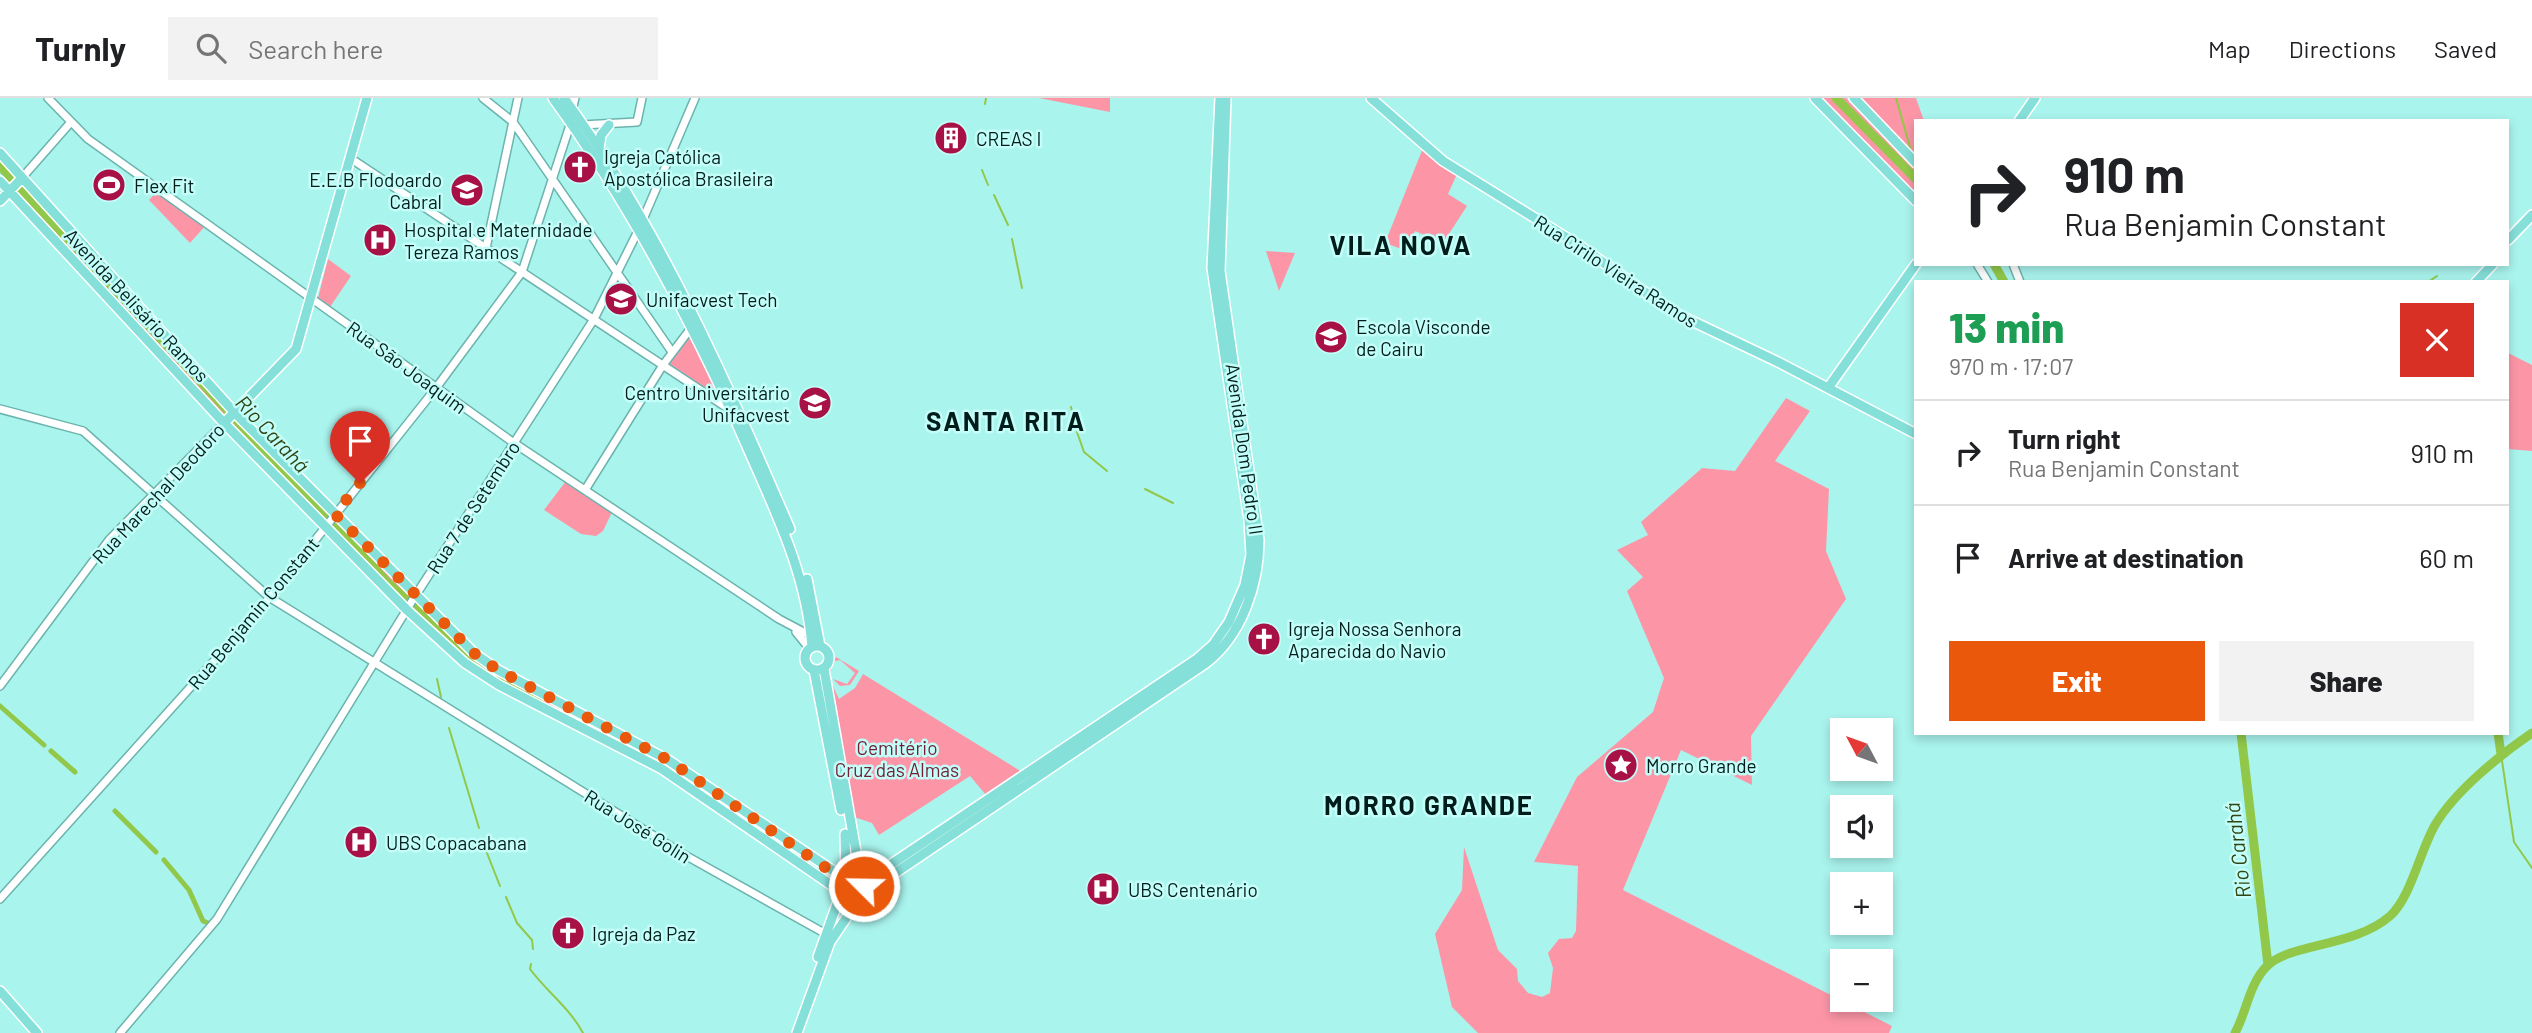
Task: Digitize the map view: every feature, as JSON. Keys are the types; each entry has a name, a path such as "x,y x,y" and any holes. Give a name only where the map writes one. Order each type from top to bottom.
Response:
{"main road":[{"name":"Rua Marechal Deodoro","path":"229,418 296,349 367,98"},
{"path":"553,98 640,227 716,360 798,547 814,643 805,654 805,663 819,670"},
{"path":"564,98 599,149 732,411 794,554 814,643 830,656 819,670 849,842 864,890 830,942 797,1033"},
{"name":"Avenida Dom Pedro II","path":"861,880 881,872 1204,654 1221,635 1240,599 1250,564 1251,533 1212,268 1220,98"},
{"name":"Avenida Dom Pedro II","path":"861,896 1206,663 1227,642 1242,615 1256,573 1259,540 1220,271 1226,98"},
{"name":"Rua Cirilo Vieira Ramos","path":"1371,98 1443,161 1580,246 1673,312 1914,433"},
{"path":"1815,98 1914,199"},
{"path":"1854,98 1914,161"},
{"path":"2020,119 2035,98"},
{"path":"599,149 601,135 609,125"},
{"name":"Avenida Belisário Ramos","path":"0,153 15,185 229,418 475,671 662,769 840,892"},
{"name":"Avenida Belisário Ramos","path":"0,181 15,185 229,418 411,603 483,661 668,760 845,878"},
{"path":"0,201 15,185"},
{"path":"2509,239 2532,215"},
{"path":"2509,248 2532,223"},
{"path":"1828,388 1915,266"},
{"path":"2470,280 2483,266"},
{"path":"2478,280 2491,266"},
{"path":"791,1033 845,878 849,842"},
{"path":"855,856 866,872 881,872"},
{"path":"845,878 854,876 861,880"},
{"path":"840,892 850,900 861,896"},
{"path":"0,991 37,1033"},
{"path":"0,999 30,1033"}],"street":[{"name":"Rua São Joaquim","path":"48,98 88,139 513,443 814,643"},
{"path":"483,98 513,122 672,352"},
{"path":"486,248 518,98"},
{"path":"572,110 575,98"},
{"path":"569,121 584,126 637,122 642,98"},
{"name":"Rua 7 de Setembro","path":"120,1033 218,919 411,603 594,319 640,227 695,98"},
{"name":"Rua Benjamin Constant","path":"0,899 270,597 436,388 522,272 569,121"},
{"path":"15,185 71,122"},
{"path":"350,158 732,411"},
{"path":"585,490 663,365 691,328"},
{"name":"Rua José Golin","path":"0,409 83,431 270,597 683,854 826,934"},
{"name":"Rua Marechal Deodoro","path":"0,686 109,540 229,418"},
{"name":"Rua São Joaquim","path":"779,618 814,643"}],"green space":[{"path":"1039,98 1110,98 1110,112"},
{"path":"1821,98 1846,98 1914,165 1914,191"},
{"path":"1854,98 1916,98 1923,119 1914,119 1914,161"},
{"path":"1423,148 1457,174 1448,194 1467,206 1443,243 1415,231 1407,251 1385,243"},
{"path":"21,184 228,410 221,416 13,191"},
{"path":"159,189 207,224 190,243 149,200"},
{"path":"1266,251 1295,253 1279,291"},
{"path":"328,259 351,276 330,307 318,298"},
{"path":"691,336 693,338 722,399 668,363"},
{"path":"2509,354 2532,365 2532,451 2509,449"},
{"path":"1786,398 1810,411 1775,461 1829,489 1826,551 1846,599 1751,736 1752,785 1681,750 1623,890 1830,995 1830,1012 1864,1012 1892,1026 1889,1033 1478,1033 1452,1007 1435,934 1462,890 1464,847 1498,950 1517,969 1518,981 1528,993 1542,997 1550,993 1553,968 1548,953 1559,939 1572,938 1576,931 1578,866 1534,862 1577,777 1653,712 1664,678 1627,591 1643,577 1617,550 1648,535 1641,522 1702,468 1735,471"},
{"path":"232,415 329,513 324,522 225,422"},
{"path":"566,481 612,512 603,531 596,536 581,534 544,510"},
{"path":"335,521 408,595 405,602 330,528"},
{"path":"416,603 463,647 600,727 598,730 482,673 410,610"},
{"name":"Cemitério Cruz das Almas","path":"836,657 859,671 850,685 840,686 833,679 847,684 855,673 840,660 835,661 828,676 839,699 855,688 863,674 1019,770 1019,774 986,795 970,776 879,835 872,823 851,816 836,728 838,708 835,727 827,674"}],"waterway":[{"path":"985,104 986,98"},
{"name":"Rio Carahá","path":"1836,98 1914,177"},
{"path":"1896,98 1912,154"},
{"name":"Rio Carahá","path":"0,166 388,583 482,668 540,700"},
{"path":"982,170 988,185"},
{"path":"994,195 1008,225"},
{"path":"1012,239 1022,288"},
{"name":"Rio Carahá","path":"1995,266 2003,280"},
{"path":"2431,280 2437,276"},
{"path":"1071,407 1075,423"},
{"path":"1077,432 1084,452 1107,471"},
{"path":"1145,489 1173,503"},
{"path":"437,679 441,697"},
{"path":"0,706 44,745"},
{"path":"449,728 479,828"},
{"path":"2235,1033 2252,989 2267,966 2291,953 2359,934 2390,916 2410,886 2435,825 2454,799 2479,774 2532,733"},
{"name":"Rio Carahá","path":"2241,735 2268,965"},
{"path":"2498,735 2501,754"},
{"path":"51,751 75,772"},
{"path":"2501,754 2514,842 2532,868"},
{"path":"115,811 156,852"},
{"path":"483,843 500,886"},
{"path":"164,860 189,890 203,921 208,923"},
{"path":"506,897 517,923 532,940 533,949"},
{"path":"531,964 530,969 571,1015 583,1033"}],"place":[{"name":"CREAS I","path":"951,138"},
{"name":"Igreja Católica Apostólica Brasileira","path":"580,167"},
{"name":"Flex Fit","path":"109,185"},
{"name":"E.E.B Flodoardo Cabral","path":"467,190"},
{"name":"Hospital e Maternidade Tereza Ramos","path":"380,240"},
{"name":"Unifacvest Tech","path":"621,299"},
{"name":"Escola Visconde de Cairu","path":"1331,337"},
{"name":"Centro Universitário Unifacvest","path":"815,403"},
{"name":"Igreja Nossa Senhora Aparecida do Navio","path":"1264,639"},
{"name":"Morro Grande","path":"1621,765"},
{"name":"UBS Copacabana","path":"361,842"},
{"name":"UBS Centenário","path":"1103,889"},
{"name":"Igreja da Paz","path":"568,933"}],"district":[{"name":"VILA NOVA","path":"1401,244"},
{"name":"SANTA RITA","path":"1006,420"},
{"name":"MORRO GRANDE","path":"1429,804"}],"route":[{"path":"360,483 335,514 483,661 668,760 835,874 844,878 858,877 864,886"}]}
